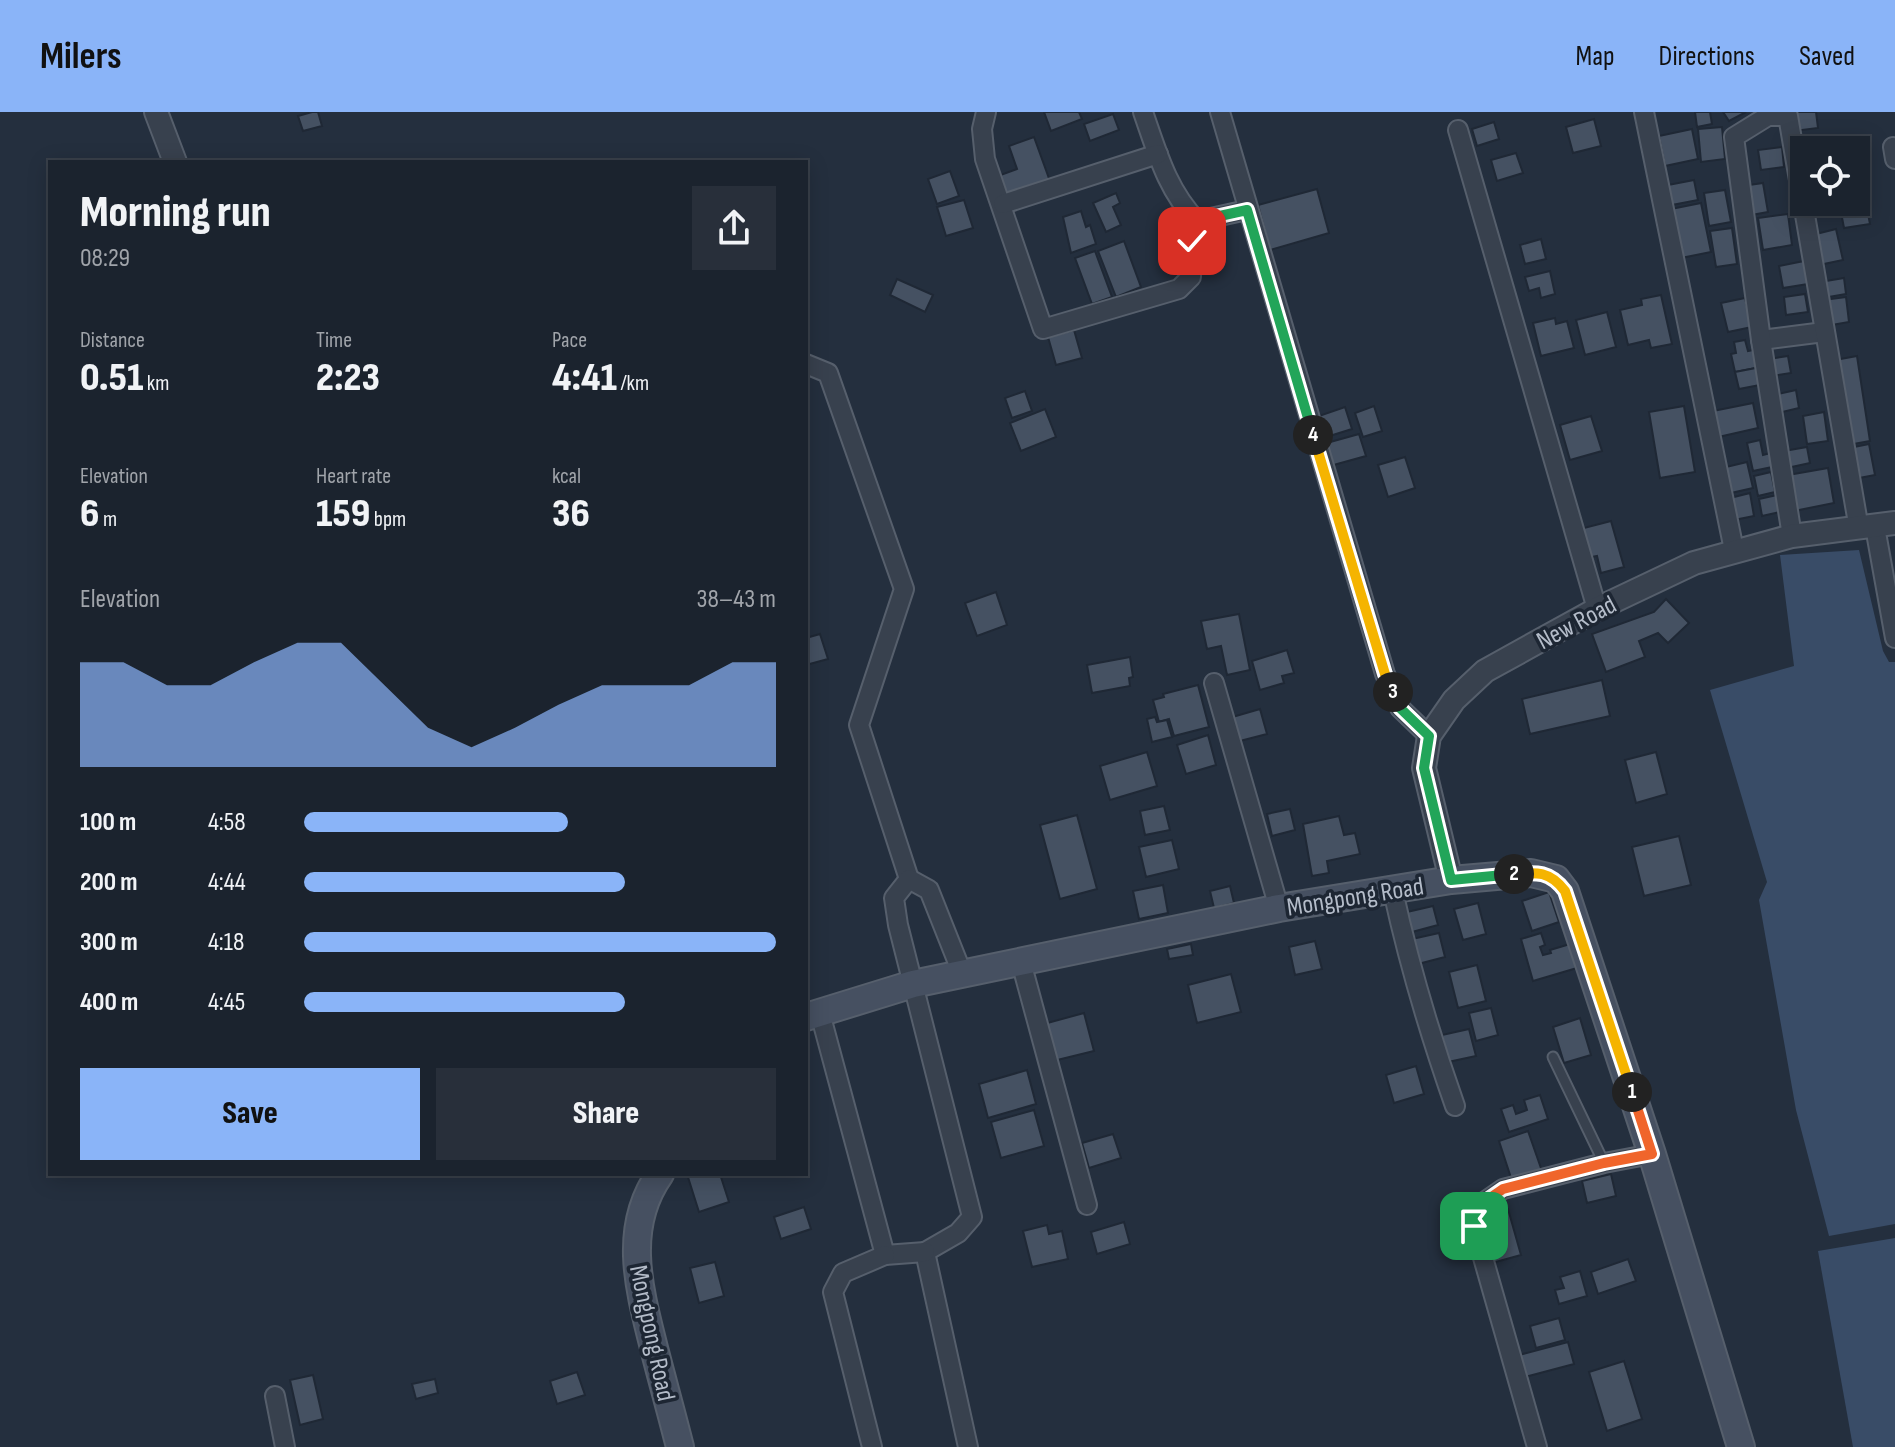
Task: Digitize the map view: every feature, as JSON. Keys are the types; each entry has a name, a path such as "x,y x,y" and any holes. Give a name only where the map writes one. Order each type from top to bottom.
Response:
{"main road":[{"name":"Mongpong Road","path":"813,1015 913,984 1279,908 1451,880 1531,873 1556,879 1565,891 1652,1154 1741,1447"},
{"name":"Mongpong Road","path":"659,1176 639,1217 635,1246 638,1286 680,1447"}],"street":[{"path":"156,112 174,160"},
{"path":"986,112 982,129 985,159 1003,204 1043,329 1179,289 1191,277 1192,241 1197,221"},
{"path":"1143,112 1175,194 1197,221"},
{"path":"1220,112 1385,674 1400,708 1429,736 1424,768 1451,880"},
{"path":"1644,112 1734,550"},
{"path":"1792,536 1761,340 1734,137 1768,116 1788,116 1824,332 1876,527 1895,638"},
{"path":"1458,130 1597,609"},
{"path":"1003,204 1158,154"},
{"path":"1197,221 1247,210"},
{"path":"1761,340 1824,332"},
{"path":"808,365 828,373 904,589 859,725 909,879 929,890 962,973"},
{"name":"New Road","path":"1429,736 1454,700 1485,671 1597,609 1694,563 1792,536 1876,527"},
{"path":"1214,683 1279,908"},
{"path":"872,1447 833,1292 843,1273 885,1255 925,1252 958,1233 972,1217 898,925 894,898 909,879"},
{"path":"1393,891 1427,1023 1455,1106"},
{"path":"1021,962 1087,1205"},
{"path":"813,1015 885,1255"},
{"path":"1537,1447 1474,1226 1477,1207 1503,1189 1652,1154"},
{"path":"925,1252 968,1447"},
{"path":"275,1396 285,1447"}],"lane":[{"path":"1553,1057 1604,1163"}],"water":[{"path":"1859,550 1883,651 1889,662 1895,662 1895,1224 1829,1236 1796,1110 1759,900 1767,882 1710,690 1794,666 1780,555"},
{"path":"1895,1238 1895,1447 1853,1447 1818,1251"}],"building":[{"path":"318,112 322,126 303,131 298,116"},
{"path":"1044,112 1079,112 1082,119 1051,131"},
{"path":"1695,112 1710,112 1712,124 1697,127"},
{"path":"1723,112 1746,112 1729,121"},
{"path":"1791,112 1816,112 1818,128 1794,131"},
{"path":"1113,114 1119,130 1090,141 1084,124"},
{"path":"1594,119 1601,146 1573,153 1566,127"},
{"path":"1494,122 1499,139 1477,146 1472,129"},
{"path":"1722,127 1725,159 1701,162 1698,129"},
{"path":"1692,129 1698,159 1665,166 1659,136"},
{"path":"1034,137 1051,184 1004,201 995,177 1017,169 1009,146"},
{"path":"1782,147 1784,167 1761,170 1758,150"},
{"path":"1516,153 1523,173 1497,181 1491,160"},
{"path":"950,171 959,196 937,204 928,179"},
{"path":"1694,180 1698,200 1672,205 1668,185"},
{"path":"1763,183 1768,212 1746,216 1742,186"},
{"path":"1317,189 1329,233 1270,250 1258,205"},
{"path":"1725,190 1731,222 1709,226 1704,193"},
{"path":"1116,193 1120,203 1113,207 1121,225 1106,232 1093,203"},
{"path":"964,200 973,228 946,236 937,207"},
{"path":"1701,203 1711,252 1681,258 1671,209"},
{"path":"1081,211 1086,227 1090,225 1096,244 1071,253 1063,217"},
{"path":"1788,214 1792,245 1763,250 1758,218"},
{"path":"1842,216 1868,216 1870,224 1844,228"},
{"path":"1732,228 1737,264 1716,267 1710,231"},
{"path":"1836,229 1843,260 1819,265 1812,235"},
{"path":"1541,239 1546,259 1525,264 1520,245"},
{"path":"1124,241 1141,287 1116,297 1098,251"},
{"path":"1095,251 1112,297 1092,304 1075,258"},
{"path":"1804,261 1808,284 1783,288 1779,266"},
{"path":"1550,271 1555,294 1541,298 1539,288 1529,291 1525,277"},
{"path":"1844,278 1846,294 1823,298 1820,282"},
{"path":"897,279 933,295 925,312 890,295"},
{"path":"1805,294 1808,312 1786,315 1784,297"},
{"path":"1661,295 1672,344 1651,348 1649,340 1628,345 1620,310 1642,305 1641,299"},
{"path":"1846,297 1849,322 1826,326 1823,300"},
{"path":"1745,298 1752,327 1728,332 1721,303"},
{"path":"1607,312 1616,347 1585,355 1576,320"},
{"path":"1555,318 1556,324 1567,321 1574,348 1541,356 1533,323"},
{"path":"1074,330 1082,358 1056,365 1048,337"},
{"path":"1745,340 1748,351 1758,349 1761,367 1735,372 1731,354 1736,353 1734,342"},
{"path":"1788,356 1791,373 1772,376 1769,359"},
{"path":"1857,356 1870,441 1848,445 1835,360"},
{"path":"1761,367 1765,384 1739,389 1735,372"},
{"path":"1796,390 1799,408 1778,413 1774,395"},
{"path":"1025,391 1032,411 1012,418 1005,398"},
{"path":"1753,403 1758,428 1714,438 1708,412"},
{"path":"1374,406 1382,431 1363,437 1355,413"},
{"path":"1684,406 1695,472 1660,478 1649,412"},
{"path":"1345,407 1352,429 1320,439 1313,418"},
{"path":"1045,409 1056,437 1021,451 1010,423"},
{"path":"1824,412 1828,441 1807,444 1803,416"},
{"path":"1591,416 1602,451 1570,460 1560,425"},
{"path":"1359,434 1366,456 1330,466 1323,444"},
{"path":"1760,440 1763,455 1774,452 1777,466 1753,471 1747,443"},
{"path":"1869,444 1875,475 1854,479 1849,448"},
{"path":"1807,447 1810,463 1787,468 1784,451"},
{"path":"1405,457 1415,488 1388,497 1378,465"},
{"path":"1747,462 1753,488 1731,493 1726,467"},
{"path":"1828,468 1834,503 1794,511 1788,475"},
{"path":"1771,472 1775,492 1758,496 1754,476"},
{"path":"1750,493 1754,516 1734,520 1730,498"},
{"path":"1777,495 1780,512 1762,516 1759,499"},
{"path":"1611,521 1624,567 1601,573 1597,556 1587,558 1580,529"},
{"path":"996,592 1007,625 977,636 965,603"},
{"path":"1666,599 1689,623 1668,643 1658,633 1639,641 1645,657 1606,672 1592,634 1654,612"},
{"path":"1239,614 1250,670 1227,675 1221,646 1207,649 1201,621"},
{"path":"820,634 828,659 808,664 808,637"},
{"path":"1287,650 1294,673 1282,676 1284,683 1260,690 1252,661"},
{"path":"1130,657 1133,677 1129,678 1130,686 1092,693 1087,665"},
{"path":"1602,680 1610,716 1530,734 1522,699"},
{"path":"1198,685 1209,727 1174,736 1169,719 1159,722 1153,700 1164,697 1163,694"},
{"path":"1260,709 1267,734 1236,742 1229,718"},
{"path":"1155,717 1157,722 1167,720 1172,737 1152,742 1147,719"},
{"path":"1208,735 1216,765 1186,774 1177,745"},
{"path":"1147,752 1157,786 1110,800 1100,766"},
{"path":"1656,752 1667,794 1636,803 1625,760"},
{"path":"1164,806 1170,830 1145,835 1140,811"},
{"path":"1290,809 1295,830 1272,836 1267,814"},
{"path":"1077,815 1097,889 1060,899 1040,825"},
{"path":"1339,816 1344,835 1355,833 1360,854 1327,861 1329,873 1312,876 1303,824"},
{"path":"1679,836 1691,885 1644,896 1632,847"},
{"path":"1172,840 1179,869 1146,877 1139,847"},
{"path":"1163,885 1168,913 1139,919 1133,891"},
{"path":"1230,886 1234,903 1214,908 1210,891"},
{"path":"1549,892 1559,922 1532,931 1522,901"},
{"path":"1478,903 1486,934 1463,940 1454,909"},
{"path":"1433,906 1438,925 1412,932 1407,912"},
{"path":"1439,933 1445,957 1418,964 1412,939"},
{"path":"1541,933 1545,945 1540,947 1543,955 1570,944 1577,968 1533,981 1521,939"},
{"path":"1315,941 1322,969 1295,975 1289,947"},
{"path":"1191,944 1193,955 1169,959 1167,949"},
{"path":"1477,965 1486,1001 1458,1008 1449,972"},
{"path":"1231,974 1241,1012 1197,1023 1188,985"},
{"path":"1491,1008 1498,1035 1476,1041 1469,1013"},
{"path":"1084,1013 1094,1051 1049,1062 1040,1025"},
{"path":"1580,1018 1591,1055 1564,1063 1553,1027"},
{"path":"1469,1029 1476,1056 1448,1062 1442,1035"},
{"path":"1416,1066 1424,1094 1394,1103 1386,1075"},
{"path":"1027,1070 1036,1104 988,1118 979,1084"},
{"path":"1540,1095 1548,1119 1509,1132 1501,1109 1513,1105 1516,1114 1527,1110 1524,1100"},
{"path":"1034,1110 1044,1146 1001,1158 991,1122"},
{"path":"1528,1131 1543,1174 1513,1184 1499,1141"},
{"path":"1113,1134 1121,1158 1089,1168 1082,1143"},
{"path":"1611,1174 1616,1196 1587,1203 1582,1181"},
{"path":"688,1176 721,1176 729,1202 699,1212"},
{"path":"804,1207 811,1229 781,1239 774,1217"},
{"path":"1508,1209 1521,1255 1492,1263 1479,1217"},
{"path":"1124,1222 1130,1244 1097,1254 1091,1232"},
{"path":"1047,1225 1049,1234 1062,1231 1068,1259 1032,1267 1023,1231"},
{"path":"1628,1259 1636,1281 1598,1294 1591,1272"},
{"path":"715,1262 724,1296 699,1303 690,1268"},
{"path":"1580,1271 1587,1296 1559,1304 1555,1290 1564,1288 1560,1277"},
{"path":"1559,1318 1565,1340 1536,1348 1530,1326"},
{"path":"1568,1342 1574,1364 1525,1377 1519,1355"},
{"path":"1624,1361 1642,1419 1607,1431 1589,1372"},
{"path":"577,1372 585,1395 557,1404 550,1381"},
{"path":"313,1375 323,1419 300,1425 290,1380"},
{"path":"435,1379 438,1393 416,1399 412,1384"}],"route":[{"path":"1192,241 1197,221 1247,210 1385,674 1400,708 1429,736 1424,768 1451,880 1546,874 1556,879 1565,891 1652,1154 1503,1189 1477,1207 1474,1226"}]}
